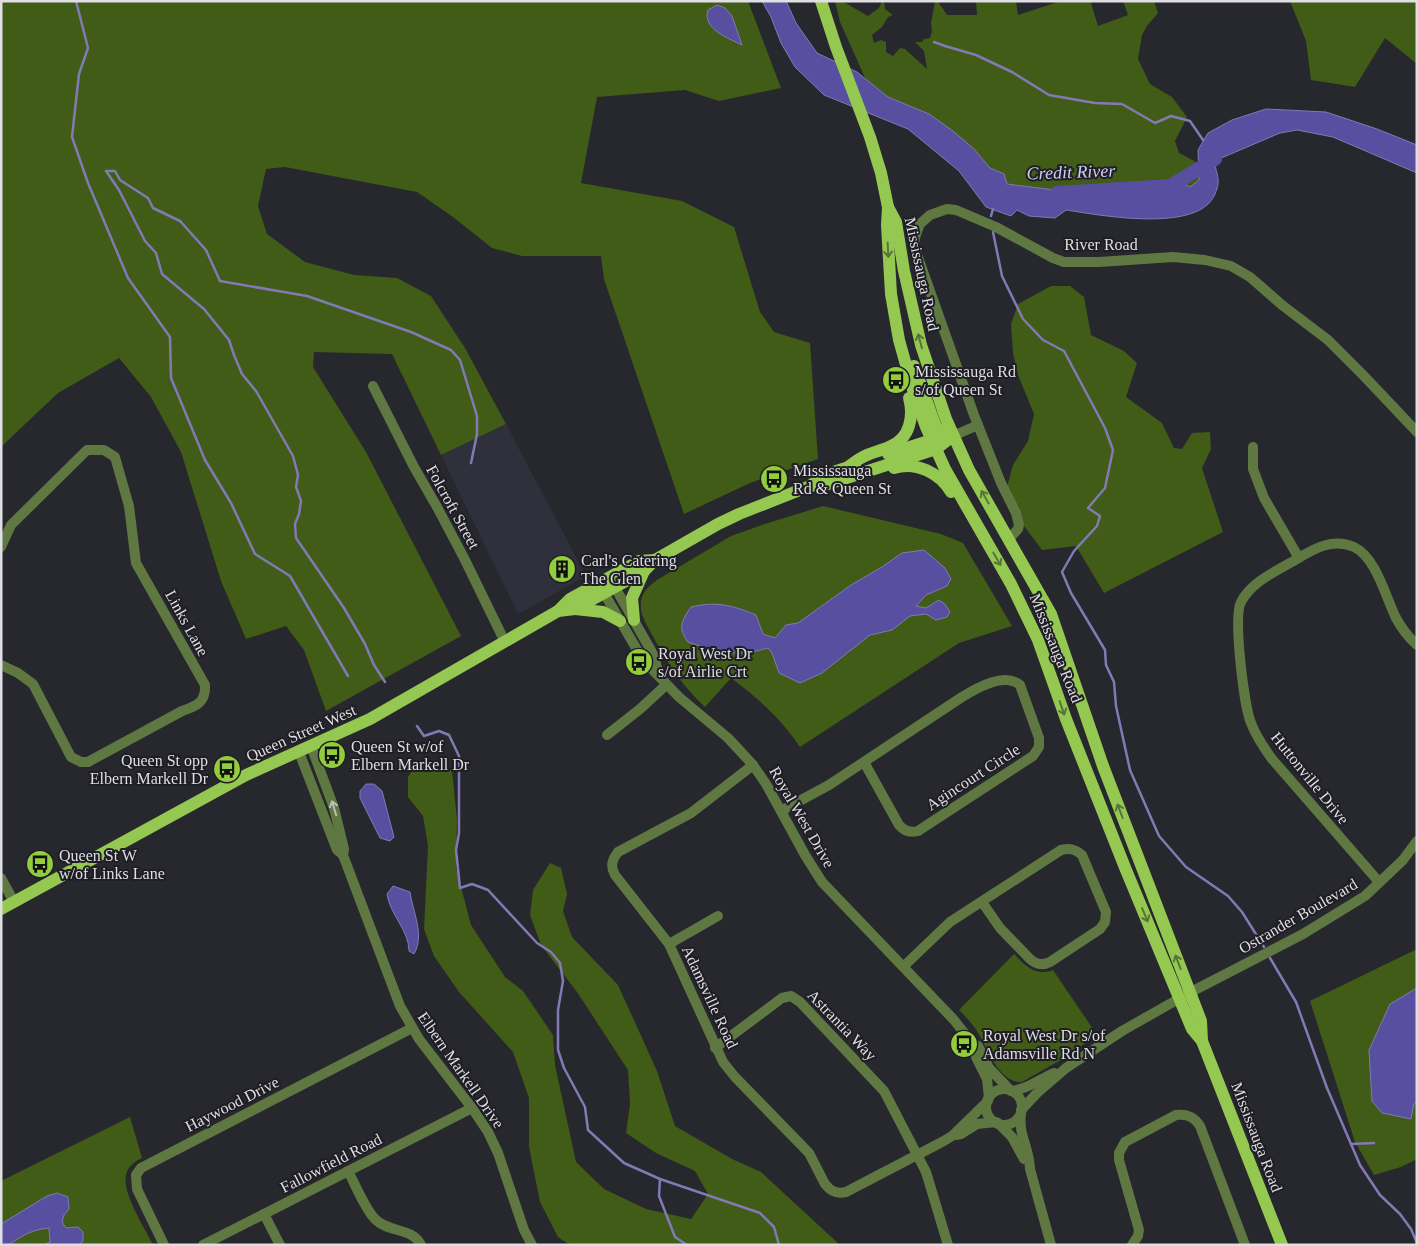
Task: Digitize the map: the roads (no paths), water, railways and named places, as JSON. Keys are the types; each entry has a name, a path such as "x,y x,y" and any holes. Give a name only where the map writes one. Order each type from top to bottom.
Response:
{"main road":[{"name":"Mississauga Road","path":"821,1 881,173 888,207 888,258 891,294 899,340 915,397 945,469 1011,584 1038,640 1070,728 1126,870 1185,996"},
{"name":"Mississauga Road","path":"888,207 896,222 904,271 921,345 953,436 969,470 1051,614 1185,996 1192,1029 1202,1042 1282,1245"},
{"path":"895,320 904,333 936,427 940,431 953,436"},
{"path":"848,467 862,457 897,443 905,435 908,428 912,414 896,354 899,340"},
{"name":"Queen Street West","path":"1,908 246,775 370,719 558,611 570,599 644,571 654,560 738,514 810,486 828,484 869,470 953,436"},
{"name":"Queen Street West","path":"810,486 824,475 934,444"},
{"path":"869,470 884,471 905,466 922,468 945,483 964,516 972,517"},
{"name":"Queen Street West","path":"558,611 575,610 639,561 654,560"},
{"path":"634,620 632,598 644,571"},
{"path":"575,610 603,612 620,621"}],"street":[{"name":"River Road","path":"1009,539 1018,529 1016,513 978,425 914,246 920,224 930,215 948,209 956,210 996,227 1064,262 1099,262 1173,257 1205,260 1231,266 1250,277 1282,306 1328,340 1417,432"},
{"name":"Folcroft Street","path":"373,386 414,467 464,558 504,642"},
{"path":"953,436 978,425"},
{"path":"1253,447 1253,469 1264,498 1299,558"},
{"name":"Links Lane","path":"1,546 11,525 87,450 104,450 115,457 130,506 136,563 205,685 205,694 201,701 193,707 182,711 88,762 81,762 72,757 32,684 18,673 1,665"},
{"name":"Huttonville Drive","path":"1379,882 1272,759 1250,722 1245,695 1238,618 1240,603 1253,585 1321,545 1337,543 1355,548 1368,559 1405,634 1417,645"},
{"name":"Royal West Drive","path":"607,585 634,620 653,654 664,681"},
{"name":"Royal West Drive","path":"607,585 620,621 643,660 696,713 728,738 753,765 766,784 804,855 822,882 959,1025 973,1044 978,1046 995,1075 1011,1090"},
{"name":"Agincourt Circle","path":"781,811 829,785 968,693 988,684 1009,680 1016,682 1022,689 1040,743 1038,750 1033,756 914,832 906,831 899,825 864,762"},
{"path":"607,734 640,709 664,681"},
{"name":"Elbern Markell Drive","path":"311,746 334,808 344,849 343,856"},
{"name":"Elbern Markell Drive","path":"299,752 337,850 343,856 394,993 412,1028 472,1108 495,1147 524,1230 532,1245"},
{"name":"Adamsville Road","path":"753,765 691,813 618,852 613,859 612,866 615,875 669,944 723,1062 809,1154 825,1184 832,1191 841,1193 952,1136 988,1099"},
{"name":"Ostrander Boulevard","path":"1185,996 1303,934 1364,896 1403,860 1417,841"},
{"path":"904,966 944,927 1061,850 1070,848 1082,855 1107,918 1100,929 1050,962 1042,964 1032,961 1023,952 1000,928 982,902"},
{"path":"1,878 14,902"},
{"path":"669,944 718,916"},
{"name":"Astrantia Way","path":"715,1048 782,998 786,996 796,999 884,1091 930,1182 948,1245"},
{"path":"997,1123 1009,1124 1014,1121 1037,1093 1066,1068 1122,1031 1185,996"},
{"name":"Haywood Drive","path":"164,1245 137,1189 136,1175 141,1168 412,1028"},
{"name":"Royal West Drive","path":"973,1044 973,1050 987,1079 988,1099"},
{"path":"1030,1168 1012,1137 990,1117 988,1113 988,1099 992,1094 1001,1089 1027,1088 1047,1076 1066,1068"},
{"path":"1011,1090 1019,1097 1021,1102 1020,1134 1029,1156 1030,1168 1051,1245"},
{"name":"Fallowfield Road","path":"203,1245 472,1108"},
{"path":"1132,1245 1138,1236 1139,1230 1119,1160 1122,1147 1125,1142 1134,1137 1176,1115 1183,1114 1195,1119 1200,1126 1245,1245"},
{"name":"Adamsville Road","path":"952,1136 961,1134 978,1124 997,1123"},
{"path":"348,1171 375,1220 386,1226 412,1234 421,1245"},
{"path":"264,1214 280,1245"}],"waterway":[{"path":"76,1 88,48 79,74 72,137 88,183 128,278 170,337 171,378 205,460 231,503 255,554 290,576 348,676"},
{"path":"934,42 976,55 1012,72 1049,95 1095,103 1122,104 1155,123 1171,116 1190,121 1203,140"},
{"name":"Credit River","path":"1057,193 1170,186 1215,159"},
{"path":"106,171 119,190 145,241 156,253 162,274 204,309 229,340 242,374 256,391 293,456 298,475 296,487 301,501 295,524 296,538 344,608 385,682"},
{"path":"106,171 115,171 120,180 148,198 153,208 180,221 206,250 220,281 307,296 411,332 451,350 460,360 477,416 477,434 471,463"},
{"path":"991,216 993,209"},
{"path":"993,232 1002,276 1023,319 1043,340 1064,351 1105,428 1113,450 1105,488 1088,508 1100,516 1097,526 1074,551 1062,572 1071,593 1105,650 1106,665 1114,682 1116,706 1130,770 1159,836 1186,867 1228,896 1242,912 1264,947"},
{"path":"417,726 424,736 439,731 449,735 459,756 459,833 456,850 460,888 472,884 488,890 537,943 551,952 560,963 563,981 558,1010 558,1050 564,1068 585,1107 588,1130 624,1163 660,1179 760,1213 774,1227 779,1245"},
{"path":"1270,958 1296,1002 1327,1088 1360,1165 1380,1195 1400,1214 1411,1229 1417,1243"},
{"path":"1351,1144 1374,1143"},
{"path":"660,1179 659,1196 675,1237 687,1245"}],"place":[{"name":"Mississauga Rd s/of Queen St","path":"896,380"},
{"name":"Mississauga Rd & Queen St","path":"774,479"},
{"name":"Carl's Catering The Glen","path":"562,569"},
{"name":"Royal West Dr s/of Airlie Crt","path":"639,662"},
{"name":"Queen St w/of Elbern Markell Dr","path":"332,755"},
{"name":"Queen St opp Elbern Markell Dr","path":"227,769"},
{"name":"Queen St W w/of Links Lane","path":"40,864"},
{"name":"Royal West Dr s/of Adamsville Rd N","path":"964,1044"}]}
